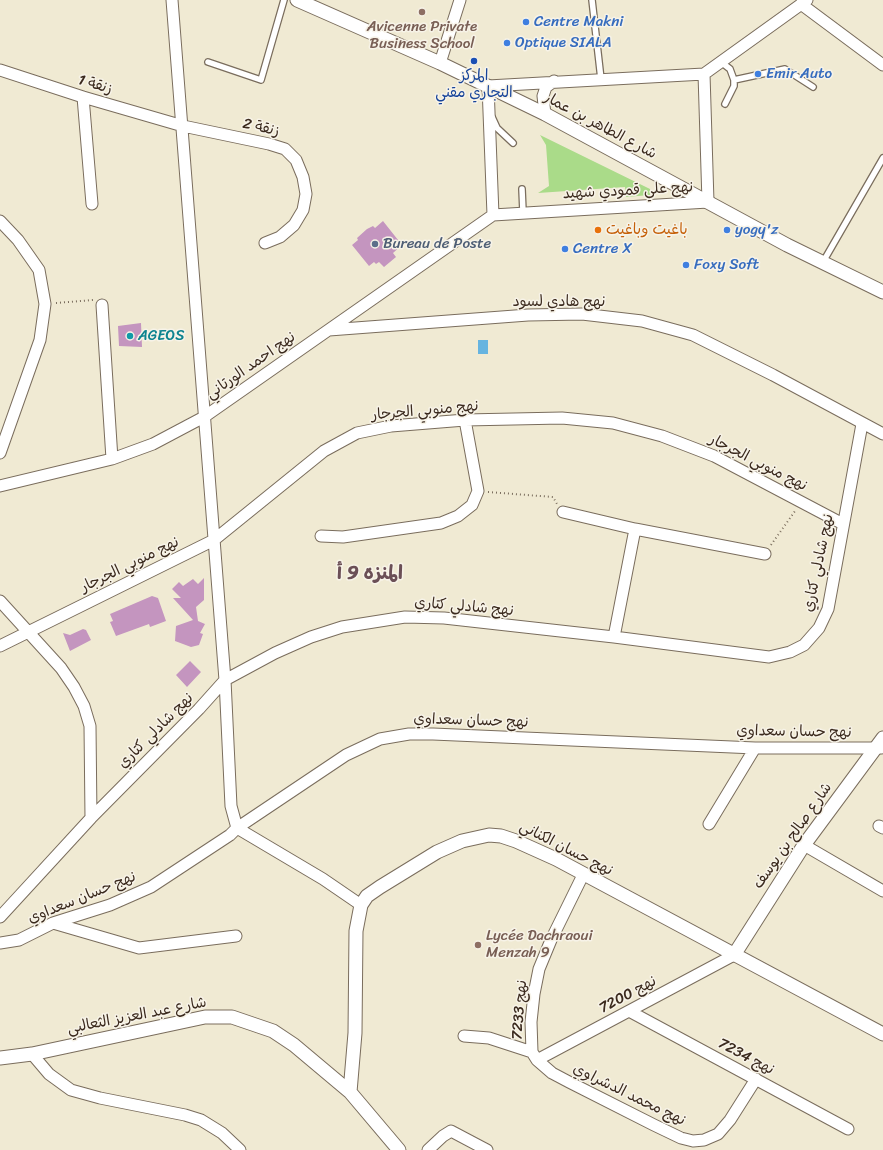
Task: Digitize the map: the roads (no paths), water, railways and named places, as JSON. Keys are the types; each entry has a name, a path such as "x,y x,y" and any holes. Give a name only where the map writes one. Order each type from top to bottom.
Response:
{"street":[{"path":"172,0 225,680 231,806 237,828 323,879 361,905 356,931 355,1033 350,1092"},
{"name":"شارع الطاهر بن عمار","path":"297,0 440,63 545,114 708,202 883,292"},
{"path":"440,63 460,0"},
{"path":"493,215 488,86 554,81 704,74 804,2 883,65"},
{"name":"زنقة 1","path":"0,70 83,97 183,126"},
{"name":"نهج علي قمودي شهيد","path":"493,215 708,202 704,74"},
{"path":"545,114 542,96 546,87 554,81"},
{"path":"83,97 92,204"},
{"name":"زنقة 2","path":"183,126 269,144 285,149 296,160 303,177 306,194 303,210 294,225 280,237 265,243"},
{"name":"نهج احمد الورتاني","path":"0,486 112,460 154,444 204,416 493,215"},
{"path":"0,221 18,240 39,270 45,304 40,340 0,453"},
{"path":"102,304 112,460"},
{"name":"نهج هادي لسود","path":"328,330 528,315 582,314 642,321 693,334 883,434"},
{"name":"نهج منوبي الجرجار","path":"0,646 214,540 324,450 357,433 390,426 465,420 562,418 613,423 662,436 714,456 843,524"},
{"path":"321,536 343,538 441,523 458,516 472,505 478,491 465,420"},
{"name":"نهج شادلي كتاري","path":"0,917 91,818 199,709 225,680 275,653 311,637 342,627 405,617 444,618 614,637 768,657 790,652 804,645 819,628 828,609 862,424"},
{"path":"563,512 635,529 765,554"},
{"path":"614,637 635,529"},
{"path":"0,601 61,668 74,687 84,706 90,726 91,818"},
{"name":"نهج حسان سعداوي","path":"0,943 19,940 53,923 110,905 151,887 230,835 237,828 346,755 380,739 409,734 755,748 881,745"},
{"name":"شارع صالح بن يوسف","path":"734,955 804,845 881,745"},
{"path":"709,824 755,748"},
{"name":"نهج حسان الكناني","path":"361,905 367,896 414,865 437,852 475,837 501,836 516,840 556,859 583,875 883,1034"},
{"path":"804,845 883,891"},
{"name":"نهج 7233","path":"534,1056 532,1015 539,969 551,940 583,875"},
{"path":"53,923 139,948 236,936"},
{"name":"نهج 7200","path":"534,1056 630,1011 734,955"},
{"name":"نهج 7234","path":"630,1011 848,1129"},
{"name":"شارع عبد العزيز الثعالبي","path":"0,1058 32,1054 206,1016 232,1017 273,1031 294,1045 350,1092 399,1150"},
{"path":"464,1036 489,1038 534,1056"},
{"path":"32,1054 49,1074 71,1090 100,1098 185,1115 200,1120 222,1133 240,1150"},
{"name":"نهج محمد الدشراوي","path":"534,1056 552,1072 569,1082 681,1138 693,1141 704,1140 718,1134 730,1120 756,1079"},
{"path":"428,1150 451,1131 487,1150"}],"lane":[{"path":"208,62 261,80 284,0"},
{"path":"592,0 601,79"},
{"path":"721,62 730,69 734,80 734,86 725,104"},
{"path":"734,80 785,69 813,87"},
{"path":"490,112 497,128 513,143"},
{"path":"823,262 883,158"},
{"path":"522,189 523,212"}],"water":[{"path":"478,340 488,340 488,354 478,354"}],"place":[{"name":"Avicenne Private Business School","path":"422,12"},
{"name":"Centre Makni","path":"526,22"},
{"name":"Optique SIALA","path":"507,43"},
{"name":"المركز التجاري مقني","path":"474,61"},
{"name":"Emir Auto","path":"758,74"},
{"name":"باغيت وباغيت","path":"598,230"},
{"name":"yogy'z","path":"727,230"},
{"name":"Bureau de Poste","path":"375,244"},
{"name":"Centre X","path":"565,249"},
{"name":"Foxy Soft","path":"686,265"},
{"name":"AGEOS","path":"130,336"},
{"name":"Lycée Dachraoui Menzah 9","path":"478,945"}],"district":[{"name":"المنزه 9 أ","path":"370,574"}]}
